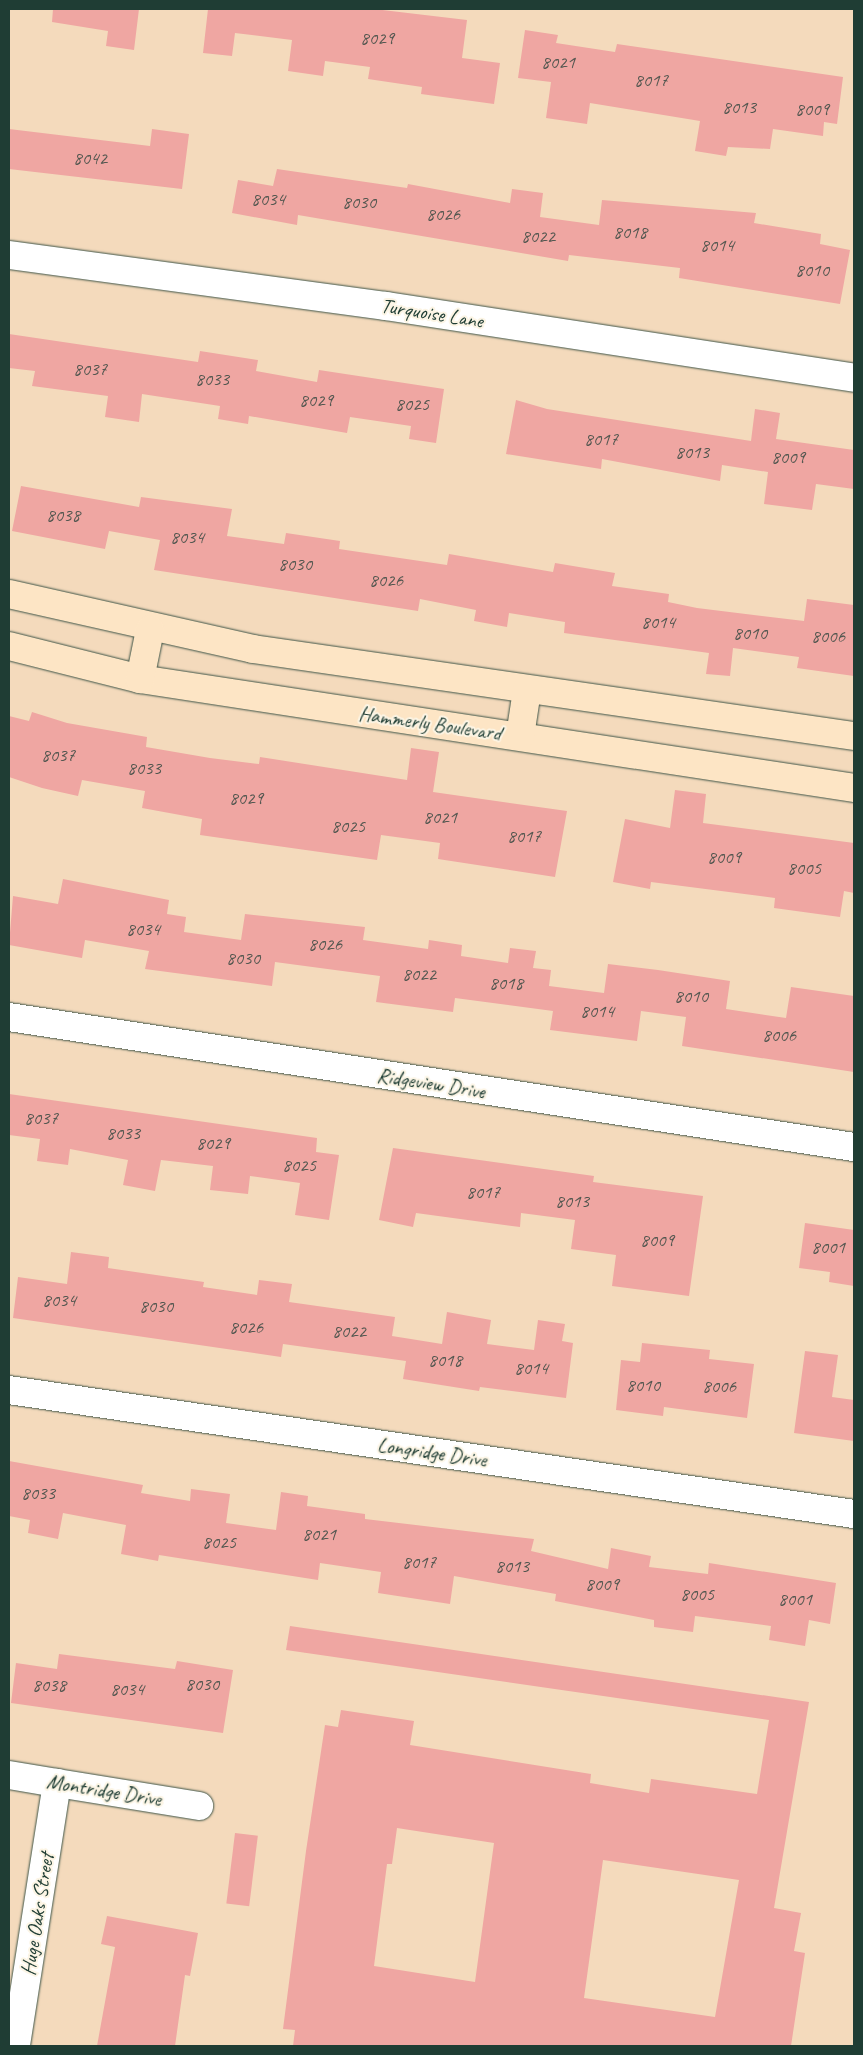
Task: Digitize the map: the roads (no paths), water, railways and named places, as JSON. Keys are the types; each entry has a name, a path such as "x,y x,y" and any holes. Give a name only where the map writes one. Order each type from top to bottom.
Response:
{"main road":[{"path":"9,594 150,630 527,690 854,736"},
{"path":"140,679 150,630"},
{"name":"Hammerly Boulevard","path":"9,646 140,679 854,788"},
{"path":"520,736 527,690"},
{"path":"819,783 854,778"}],"street":[{"name":"Turquoise Lane","path":"9,255 386,306 854,378"},
{"name":"Ridgeview Drive","path":"9,1017 854,1148"},
{"name":"Longridge Drive","path":"9,1390 854,1514"},
{"name":"Montridge Drive","path":"9,1775 198,1806"},
{"name":"Huge Oaks Street","path":"16,2046 57,1783"}]}
